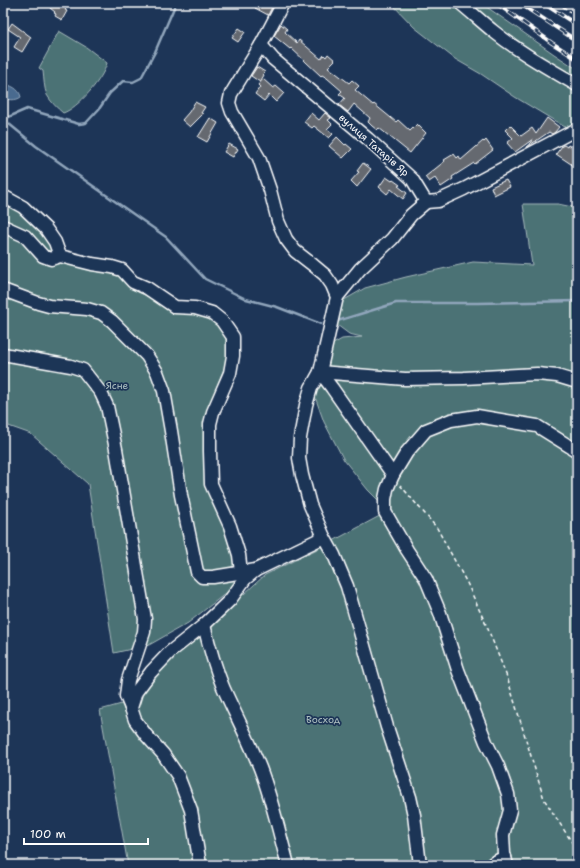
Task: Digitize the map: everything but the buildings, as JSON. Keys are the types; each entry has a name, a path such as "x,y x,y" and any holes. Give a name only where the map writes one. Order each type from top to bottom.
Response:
{"street":[{"path":"283,3 261,45 231,94 229,103 232,112 259,158 270,190 278,221 286,239 295,251 325,275 332,285 337,297"},
{"path":"460,3 515,46 577,85"},
{"name":"вулиця Татарів Яр","path":"261,45 273,59 368,139 412,179 426,202"},
{"path":"420,865 414,815 410,797 387,727 347,586 310,505 302,475 299,458 300,438 306,405 311,388 320,372 337,297 360,269 392,239 411,215 426,202 438,201 464,189 577,129"},
{"path":"3,196 23,207 46,230 55,242 60,256"},
{"path":"3,226 25,236 43,256 50,258 60,256 122,270 133,282 148,288 175,307 195,308 212,313 222,321 233,337 233,356 230,373 213,412 210,424 211,484 230,526 239,555 241,572"},
{"path":"3,290 49,306 88,309 101,313 112,321 147,356 164,391 181,495 197,572 202,577 213,577 256,570"},
{"path":"3,354 71,366 83,370 101,393 107,406 116,449 145,619 144,632 128,680 126,696 135,720 163,754 178,776 191,810 200,865"},
{"path":"320,372 405,379 464,378 537,374 557,376 577,382"},
{"path":"320,372 393,476"},
{"path":"492,865 493,863 506,861 503,835 510,810 508,794 458,670 440,613 426,579 407,550 386,512 385,499 387,489 407,452 426,430 451,420 477,416 537,426 577,451"},
{"path":"131,708 136,692 151,672 170,652 204,625 230,600 246,579 256,570 324,537"},
{"path":"204,625 212,657 260,768 273,807 288,865"}],"path":[{"path":"557,3 577,16"},
{"path":"393,476 437,528 467,583 488,629 507,677 544,798 577,850"}],"green space":[{"path":"391,3 481,3 577,69 577,133 515,97 481,74 455,59 414,27"},
{"path":"59,31 86,47 107,63 101,77 89,92 76,105 63,113 54,105 47,95 43,71 39,68"},
{"name":"Ясне","path":"3,199 43,233 65,264 118,270 138,292 175,309 210,315 224,327 229,356 205,416 207,438 222,518 236,569 235,586 188,623 149,645 114,653 88,484 31,434 3,424"},
{"name":"Восход","path":"523,204 558,204 577,208 577,865 128,865 100,710 136,700 165,662 265,575 389,511 368,490 344,460 324,422 314,394 326,348 342,339 362,337 349,334 333,322 339,303 365,288 473,262 532,265"}],"water":[{"path":"3,83 17,89 21,97 12,100 3,98"}],"waterway":[{"path":"4,119 27,109 79,124 86,123 99,109 110,93 123,81 133,82 141,78 155,52 176,3"},
{"path":"3,119 36,146 166,237 205,279 246,299 277,307 321,324"},
{"path":"334,322 396,303 577,301"}],"railway":[{"path":"496,3 577,59"},
{"path":"519,3 577,41"},
{"path":"543,3 577,25"}]}
